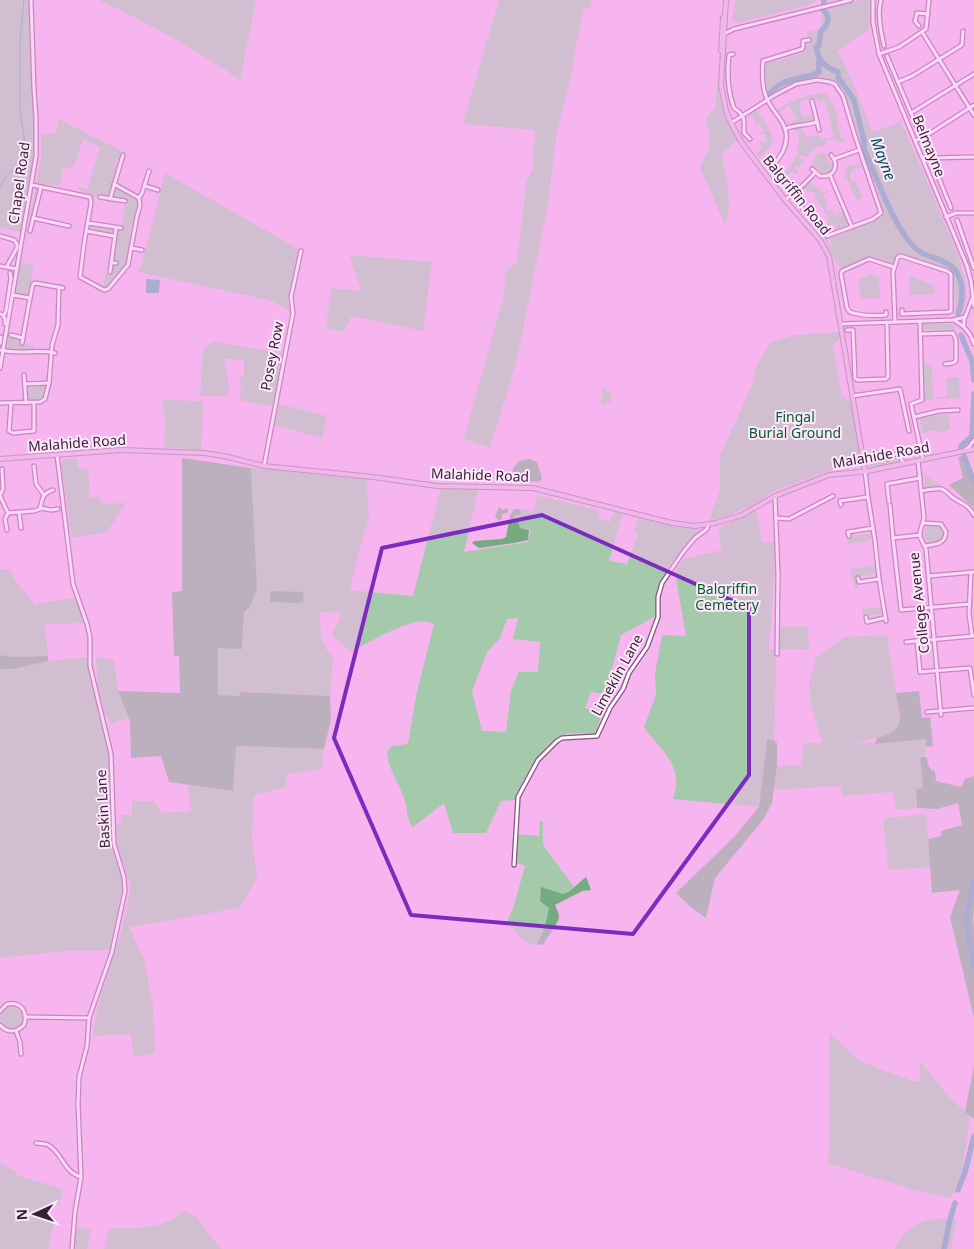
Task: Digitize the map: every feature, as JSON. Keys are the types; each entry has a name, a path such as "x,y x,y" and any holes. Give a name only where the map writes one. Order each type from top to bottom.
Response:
{"main road":[{"path":"725,9 726,0"},
{"name":"Balgriffin Road","path":"725,9 721,75 722,94 731,123 742,143 820,240 829,256 865,471"},
{"name":"Balgriffin Road","path":"722,56 721,28 725,9"},
{"name":"Malahide Road","path":"0,459 121,450 204,452 264,466 359,475 437,486 533,488 672,523 695,526 708,525 742,515 775,496 829,475 865,471 974,449"}],"street":[{"name":"Chapel Road","path":"0,368 1,350 13,295 36,156 37,139 31,0"},
{"path":"724,34 734,29 851,0"},
{"name":"Belmayne","path":"873,0 879,54 969,274 974,306"},
{"path":"882,0 880,4 880,21 884,46"},
{"path":"879,54 898,47 926,29 929,0"},
{"path":"919,26 916,21 916,13 928,14"},
{"path":"898,82 912,76 962,45 963,31"},
{"path":"921,33 974,115"},
{"path":"771,167 778,160 785,147 785,128 767,100 763,84 763,61 802,49 803,41 808,40"},
{"path":"733,54 729,55 728,61 730,94 734,108 740,112 745,121 744,133 750,139"},
{"path":"887,56 919,132"},
{"path":"911,113 974,74"},
{"path":"731,123 785,89 802,82 823,80 833,83 840,89 881,213 878,216 827,236 796,201 800,198"},
{"path":"812,101 818,130"},
{"path":"915,141 974,106"},
{"path":"785,128 794,125 806,126 817,122"},
{"path":"925,144 952,208"},
{"path":"834,159 859,150"},
{"path":"110,199 123,155"},
{"path":"812,169 815,173 824,177 830,175 835,168 834,159 831,155"},
{"path":"930,158 974,157"},
{"path":"114,160 120,162"},
{"path":"32,185 90,197 91,203 80,277 104,290 108,289 128,265 140,206 139,198 149,171"},
{"path":"786,200 815,173"},
{"path":"830,175 852,227"},
{"path":"114,184 139,198"},
{"path":"145,186 158,190"},
{"path":"30,231 41,187"},
{"path":"100,197 125,201"},
{"path":"946,217 956,214 974,213"},
{"path":"33,218 68,226"},
{"path":"957,220 974,266"},
{"path":"88,223 121,228"},
{"path":"110,272 116,228"},
{"path":"86,231 114,236"},
{"path":"0,236 14,240 17,244 17,248 7,266"},
{"path":"131,248 142,250"},
{"name":"Posey Row","path":"264,466 293,313 290,297 301,251"},
{"path":"895,322 894,267 897,259 901,256 947,271 951,276 951,311 902,314 902,310"},
{"path":"886,312 886,315 865,316 850,312 847,308 841,274 842,271 870,259 894,267"},
{"path":"111,262 116,263"},
{"path":"0,266 17,269"},
{"path":"5,324 5,319 2,315 6,311 11,278 10,273"},
{"path":"0,403 34,403 44,401 49,383 58,325 61,288 33,283 22,343"},
{"path":"13,295 30,298"},
{"name":"Belmayne","path":"964,326 972,298"},
{"path":"841,324 954,320 973,312"},
{"path":"954,320 964,326 974,344"},
{"path":"920,322 922,400 911,404 914,417 939,411 958,410"},
{"path":"847,330 852,330 855,378 857,380 886,379 888,377 887,323"},
{"path":"968,331 974,332"},
{"path":"920,334 953,333 956,340 956,361 945,364"},
{"path":"11,335 23,338"},
{"path":"0,343 1,337"},
{"path":"1,350 17,353 53,352"},
{"path":"24,375 26,403"},
{"path":"25,384 49,383"},
{"path":"852,396 900,389 909,431"},
{"path":"11,404 9,431 18,433 34,431 34,403"},
{"name":"College Avenue","path":"914,417 920,460 923,523 920,535 925,546 929,576 941,713"},
{"path":"960,452 969,447 974,440"},
{"path":"888,460 887,455 900,454 903,464"},
{"name":"Baskin Lane","path":"57,455 73,584 90,637 90,666 112,754 114,844 126,883 112,952 89,1018 87,1046 78,1083 81,1177 75,1212 72,1249"},
{"path":"34,466 36,484 44,495"},
{"path":"2,469 3,489 0,496 8,513"},
{"path":"865,471 885,620 867,622 866,617"},
{"path":"920,478 887,484 901,610 970,604"},
{"path":"921,491 939,489 946,491 968,507 974,515"},
{"path":"40,508 44,495 52,490"},
{"path":"775,496 778,572 777,654"},
{"path":"776,518 789,519 833,496"},
{"path":"841,505 840,501 868,497"},
{"path":"8,513 34,511 40,508 58,509"},
{"path":"19,512 21,528"},
{"path":"7,530 5,519 8,513"},
{"path":"923,523 941,524 946,532 942,542 925,546"},
{"name":"Limekiln Lane","path":"514,864 518,797 538,760 562,738 597,736 610,708 623,689 629,673 647,647 658,617 658,597 662,583 684,551 707,529 708,525"},
{"path":"849,536 848,532 873,528"},
{"path":"893,538 920,535"},
{"path":"906,642 973,635 969,622 973,572 929,576"},
{"path":"858,578 859,582 879,579"},
{"path":"918,640 920,672 971,668 974,695"},
{"path":"927,712 941,713 974,708"},
{"path":"0,1010 7,1004 18,1005 23,1009 26,1017 24,1025 16,1031 8,1031 0,1025"},
{"path":"26,1017 89,1018"},
{"path":"16,1031 20,1042 20,1054"},
{"path":"36,1143 47,1144 72,1174 81,1177"}],"highlighted area":[{"path":"542,515 749,608 749,775 633,934 411,915 334,738 382,548"}],"green space":[{"path":"0,0 29,0 30,61 35,139 34,157 21,232 0,228"},
{"path":"99,0 256,0 240,80 171,37"},
{"path":"499,0 592,0 591,8 584,8 572,72 557,131 547,208 517,359 490,448 464,439 504,294 506,270 517,262 526,183 533,168 535,130 463,124"},
{"path":"736,0 816,0 816,2 737,23 732,20"},
{"path":"860,0 869,0 870,28 837,51 844,62 873,132 900,122 906,132 963,270 966,289 965,306 956,316 953,275 950,271 905,255 899,255 893,264 871,257 841,269 836,257 838,264 836,265 829,246 792,199 795,196 794,200 825,237 828,238 833,250 830,239 880,218 884,214 844,90 828,78 819,77 801,81 769,96 766,88 766,64 803,53 805,45 809,44 807,32 819,29 822,25 822,10"},
{"path":"717,81 727,121 741,142 734,142 722,155 729,199 728,217 725,225 700,167 707,155 710,144 705,120 715,108"},
{"path":"824,93 832,102 838,120 841,139 845,138 845,141 826,140 826,145 816,147 806,157 801,154 799,158 804,160 804,163 801,163 799,168 795,166 794,168 798,171 796,174 792,171 785,179 788,182 783,187 777,180 789,168 797,155 794,153 798,154 799,131 794,131 794,128 803,129 806,138 817,135 823,139 834,137 825,100 818,101 817,98 804,100 799,103 802,117 812,114 813,122 787,125 786,123 791,123 797,119 789,106 779,113 777,110 799,98"},
{"path":"756,111 765,122 773,143 760,158 756,153 762,148 759,142 766,142 765,134 759,134 763,130 758,124 753,126 755,125 755,120 749,115"},
{"path":"58,119 122,151 119,160 115,159 114,161 118,164 108,196 99,195 93,198 88,193 76,189 78,187 87,190 100,147 83,140 74,166 70,166 70,169 62,168 60,186 36,183 41,157 41,134 55,134 58,127"},
{"path":"821,153 831,155 826,158 833,165 829,174 821,174 816,166 812,169 814,159"},
{"path":"859,164 862,167 851,171 850,177 852,182 855,181 862,197 857,200 844,177 847,165"},
{"path":"165,173 298,249 299,256 287,303 293,308 292,311 269,300 138,272"},
{"path":"810,181 811,184 820,188 819,191 829,191 819,197 820,199 823,196 828,203 824,205 828,211 832,210 835,216 841,213 842,215 844,211 847,221 846,225 829,233 826,231 821,224 825,226 828,232 837,228 834,223 829,226 827,219 829,218 819,203 813,198 817,193 808,192 806,189 801,190"},
{"path":"115,187 137,198 139,204 131,228 126,265 108,288 104,287 105,274 111,274 112,266 117,262 113,260 117,231 121,229 126,200 112,197"},
{"path":"36,188 40,190 36,206 31,217 29,217"},
{"path":"91,225 114,229 114,234 89,231"},
{"path":"349,255 432,262 423,331 352,316 343,332 326,328 331,288 362,291"},
{"path":"20,262 34,265 28,296 14,294"},
{"path":"871,274 879,277 880,298 861,298 858,279"},
{"path":"910,276 934,285 934,294 910,295"},
{"path":"923,324 956,325 953,332 950,332 950,329 924,330 924,333 922,331"},
{"name":"Fingal Burial Ground","path":"839,332 840,338 833,345 842,396 852,401 861,463 857,467 834,469 774,491 750,506 730,515 709,521 720,490 720,456 753,383 755,369 771,342 794,335"},
{"path":"9,335 10,337 20,339 21,344 34,345 34,350 6,351"},
{"path":"214,341 283,354 273,407 240,400 239,377 244,377 244,360 224,359 230,391 227,396 200,396 203,349"},
{"path":"923,363 932,365 933,399 923,401"},
{"path":"959,377 960,398 936,399 936,397 947,397 946,378"},
{"path":"47,386 42,401 27,401 26,387"},
{"path":"601,389 607,389 607,392 611,392 611,402 600,404 603,392"},
{"path":"162,400 203,401 201,450 164,447 165,423"},
{"path":"279,404 327,416 322,438 274,425"},
{"path":"949,414 950,428 937,434 936,430 923,433 919,417"},
{"path":"883,448 886,463 886,460 892,457 899,456 900,460 887,465 870,467 865,451"},
{"path":"77,458 78,467 88,469 90,498 100,497 101,504 126,503 107,532 72,538 61,463 64,459"},
{"path":"251,468 366,479 369,515 349,590 413,596 441,488 478,489 464,552 528,542 531,529 514,528 515,509 527,509 534,513 537,496 595,510 599,512 598,518 610,522 614,512 623,513 609,561 627,564 638,534 634,532 638,518 675,527 702,530 688,543 667,569 658,588 656,616 621,635 609,679 602,694 591,692 585,708 602,712 596,733 562,735 547,746 527,773 515,800 501,801 486,833 453,833 444,803 413,827 408,817 403,795 388,759 387,752 392,746 408,744 416,696 434,624 426,621 405,625 351,651 332,634 342,613 320,612 323,642 333,657 330,696 240,692 240,696 218,695 218,647 242,648 244,612 250,607 257,588","holes":["518,618 513,639 540,642 538,672 519,672 511,690 506,732 482,731 472,691 487,652 500,638 507,619"]},
{"path":"924,473 942,486 941,488 927,489 925,487"},
{"name":"Balgriffin Cemetery","path":"756,510 762,542 774,542 774,579 769,649 775,650 776,671 774,740 767,740 759,807 673,799 676,787 674,768 644,727 656,695 655,674 662,635 686,636 675,572 683,559 721,550 719,528"},
{"path":"934,524 941,527 944,534 941,541 934,544 927,541 924,534 927,527"},
{"path":"846,528 848,537 852,533 853,536 871,533 872,540 849,544 848,547"},
{"path":"875,565 876,574 857,577 858,588 855,588 850,569"},
{"path":"0,569 10,569 16,582 35,604 77,597 85,623 45,624 48,656 13,657 0,655"},
{"path":"881,607 882,614 869,616 870,620 867,616 863,617 862,609"},
{"path":"808,626 809,650 779,649 779,627"},
{"path":"887,635 897,696 898,726 890,734 853,744 926,739 926,751 924,757 920,759 923,788 916,789 917,808 896,810 892,792 842,796 841,786 774,790 777,766 801,766 804,743 822,743 811,705 809,684 816,658 844,637"},
{"path":"88,657 111,756 111,844 123,883 110,950 65,951 0,958 0,791 5,773 0,788 0,669 12,669 48,661"},
{"path":"96,657 114,660 118,691 128,718 110,724 108,716 106,717 98,687"},
{"path":"236,746 324,749 322,769 286,775 286,787 254,795 252,840 257,879 239,908 129,927 144,960 153,1005 155,1053 133,1057 131,1034 93,1036 97,1009 122,928 130,892 130,883 117,844 116,824 121,823 121,815 132,815 132,801 153,801 162,813 191,811 188,785 233,791"},
{"path":"926,814 930,867 891,870 888,867 883,820 886,818"},
{"path":"543,821 543,845 574,887 586,877 591,890 582,891 555,905 559,919 543,945 531,944 522,940 507,922 525,866 515,862 516,834 539,836 540,822"},
{"path":"12,1006 17,1007 23,1013 23,1023 17,1029 12,1030 7,1029 1,1023 0,1018 1,1013 7,1007"},
{"path":"829,1032 859,1061 910,1080 920,1082 920,1061 950,1098 970,1116 962,1171 951,1198 914,1190 827,1163 829,1150"},
{"path":"0,1163 16,1171 17,1175 62,1189 60,1204 50,1202 46,1216 55,1218 48,1249 0,1249"},
{"path":"184,1211 195,1216 221,1249 104,1249 109,1228 139,1228 158,1225"},
{"path":"931,1219 956,1219 951,1249 895,1249 903,1235 917,1224"},
{"path":"77,1227 91,1230 87,1249 74,1249"}],"shaded area":[{"path":"146,279 160,280 159,293 146,293"},
{"path":"965,456 974,476 974,508 949,485 963,478 958,457"},
{"path":"182,458 251,468 257,588 250,607 244,612 242,649 218,648 218,695 240,696 240,692 330,696 331,720 324,749 236,746 233,791 169,782 161,756 131,758 130,722 118,691 180,693 179,656 174,656 172,592 182,591"},
{"path":"530,459 537,462 542,478 540,481 516,482 512,473 517,464 522,460"},
{"path":"499,507 503,510 507,508 508,510 507,513 502,514 502,519 499,521 495,516"},
{"path":"514,509 519,509 521,515 515,515 514,518 520,528 529,530 528,540 479,548 472,543 474,541 506,537 510,516"},
{"path":"270,591 303,592 304,601 299,603 270,602"},
{"path":"0,655 13,657 48,656 48,661 12,669 0,669"},
{"path":"919,691 922,718 930,717 933,746 926,747 926,739 875,744 877,738 887,735 897,727 900,717 896,693"},
{"path":"767,740 774,740 777,743 777,766 772,803 763,820 715,878 706,918 676,893 734,837 759,807"},
{"path":"927,757 929,766 935,771 936,781 961,787 965,779 974,776 974,1018 950,917 960,890 932,893 928,839 941,836 941,831 962,825 958,803 937,809 917,808 916,789 923,788 920,758"},
{"path":"586,877 591,890 582,891 555,905 559,918 543,945 537,944 549,908 540,901 541,887 563,894 569,892"},
{"path":"974,1065 974,1119 965,1112"}],"waterway":[{"path":"0,187 7,176 25,160 24,135 20,113 20,42 24,0"},
{"name":"Mayne","path":"824,0 823,10 827,15 828,21 821,31 819,45 816,47 819,56 826,66 838,72 838,77 854,100 864,141 864,149 898,225 917,250 948,264 957,273 962,293 958,314"},
{"path":"769,95 784,83 819,72 819,59"},
{"name":"Mayne","path":"961,335 972,361 974,380"},
{"name":"Mayne","path":"961,448 972,436 974,394"},
{"name":"Mayne","path":"964,456 974,482"},
{"name":"Mayne","path":"974,882 966,918 974,967"},
{"name":"Mayne","path":"958,1190 965,1172 974,1136"},
{"name":"Mayne","path":"944,1249 955,1203"}]}
